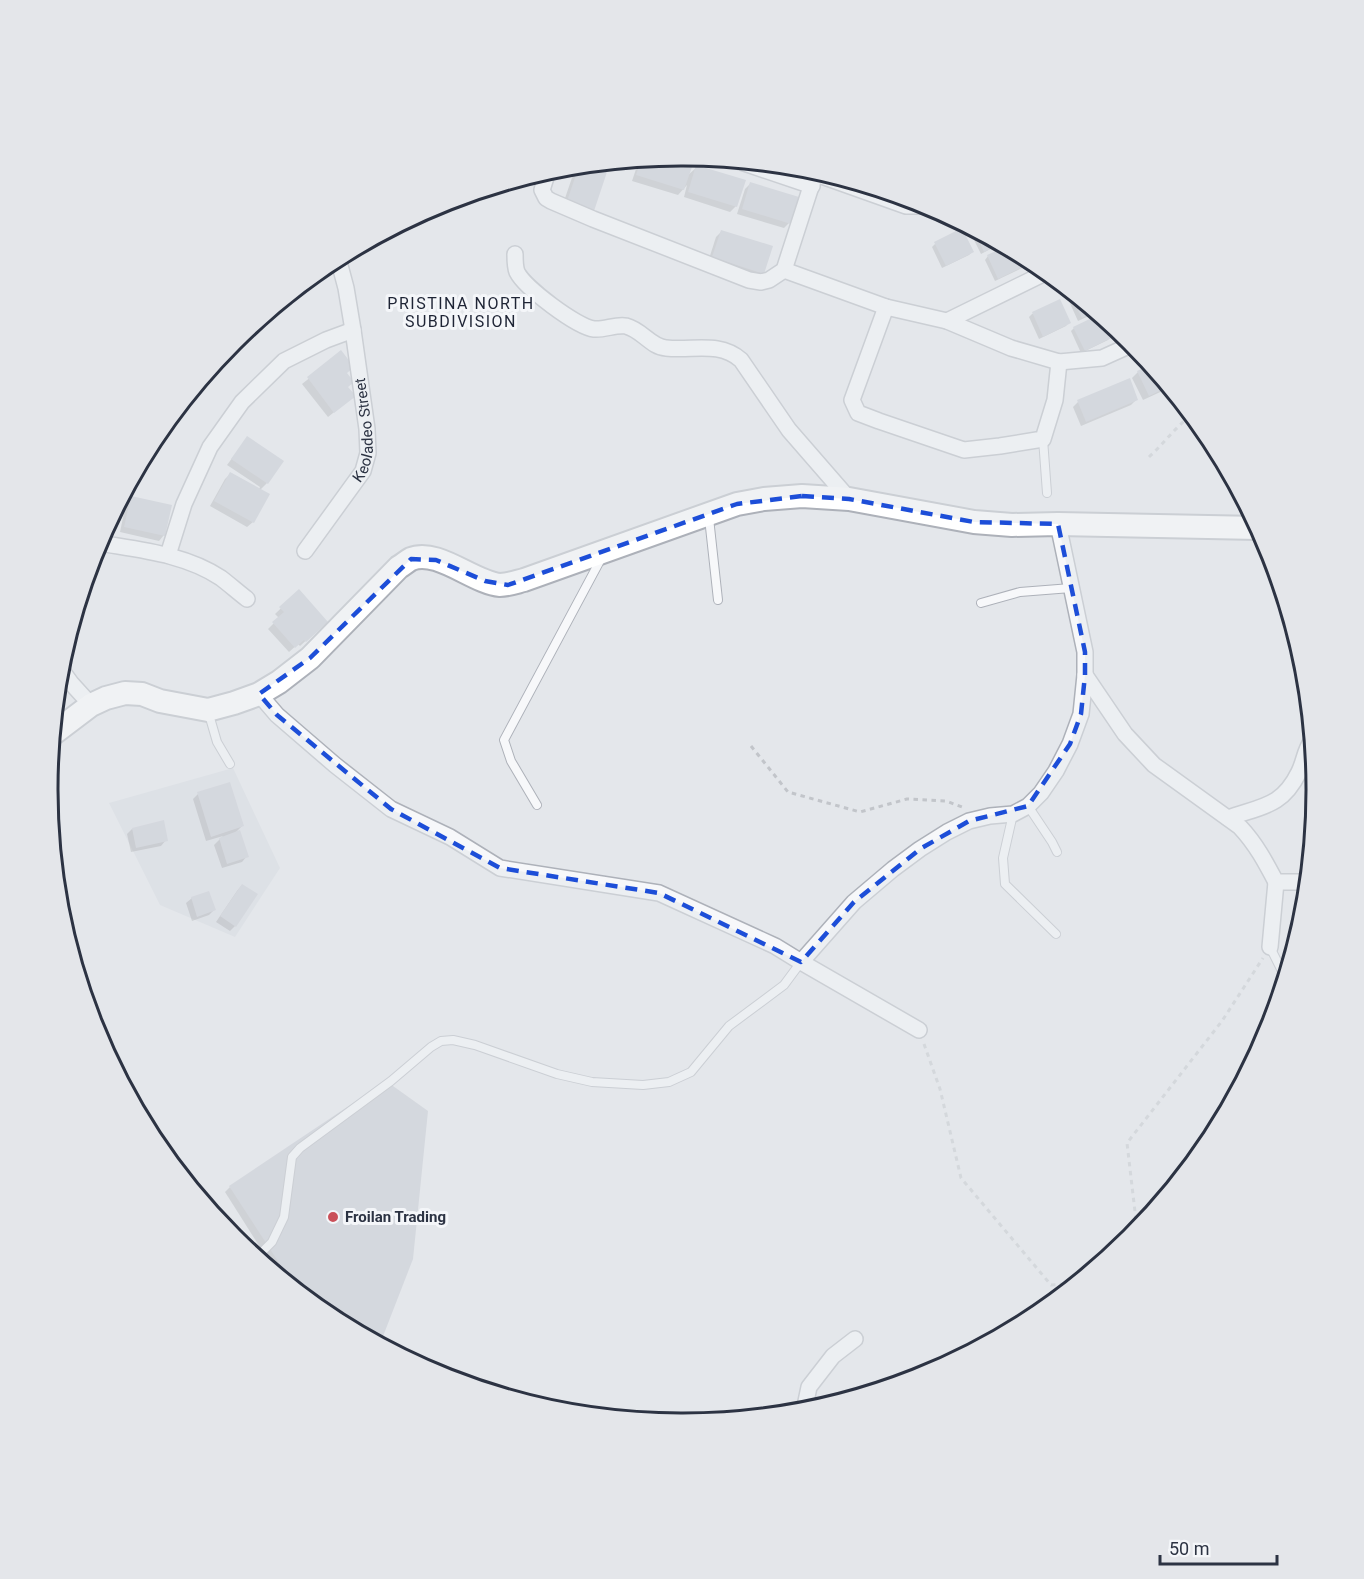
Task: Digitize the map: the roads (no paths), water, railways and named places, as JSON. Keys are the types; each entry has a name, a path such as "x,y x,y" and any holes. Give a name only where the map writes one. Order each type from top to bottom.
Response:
{"street":[{"path":"545,182 542,190 546,198 593,219 749,280 761,282 769,280 784,270 814,180"},
{"path":"514,254 518,273 525,284 545,301 583,325 594,329 625,326 641,333 663,348 723,349 735,355 741,360 789,430 849,499"},
{"name":"Keoladeo Street","path":"305,551 363,471 368,453 367,429 353,330 341,268"},
{"path":"784,270 886,307 947,321 1011,348 1059,362 1102,358 1123,349"},
{"path":"947,321 1037,278"},
{"path":"886,307 852,400 858,412 964,450 1043,439 1055,400 1059,362"},
{"path":"168,555 184,504 210,447 242,402 284,361 326,340 353,330"},
{"path":"62,727 90,705 125,693 142,694 160,701 208,710 258,694 279,682 310,658 399,567 411,559 421,557 436,560 485,581 508,585 708,513 764,499 802,496 849,499 974,522 1012,525 1247,528"},
{"path":"801,963 854,902 893,869 920,849 969,821 1013,813 1029,806 1056,771 1070,744 1081,714 1085,675 1085,652 1058,524"},
{"path":"109,545 168,555 195,565 220,578 247,599"},
{"path":"1085,675 1125,734 1154,765 1228,818 1249,837 1264,857 1276,882 1270,947"},
{"path":"68,678 90,705"},
{"path":"258,694 285,722 391,809 450,837 500,868 659,893 775,946 919,1030"},
{"path":"1228,818 1275,802 1283,796 1293,784 1304,756"},
{"path":"1276,882 1298,882"},
{"path":"806,1400 809,1388 833,1356 855,1339"}],"lane":[{"path":"1043,439 1047,493"},
{"path":"708,513 718,600"},
{"path":"537,805 511,761 504,740 605,551"},
{"path":"981,603 1020,592 1071,588"},
{"path":"208,710 217,742 230,764"},
{"path":"1029,806 1057,852"},
{"path":"1013,813 1003,858 1005,884 1056,934"},
{"path":"1270,947 1280,965"},
{"path":"263,1251 272,1242 284,1217 292,1157 296,1152 392,1081 441,1041 453,1040 557,1074 592,1082 643,1085 669,1082 691,1072 729,1026 784,985 801,963"}],"place":[{"name":"Froilan Trading","path":"333,1217"}],"district":[{"name":"PRISTINA NORTH SUBDIVISION","path":"461,312"}]}
